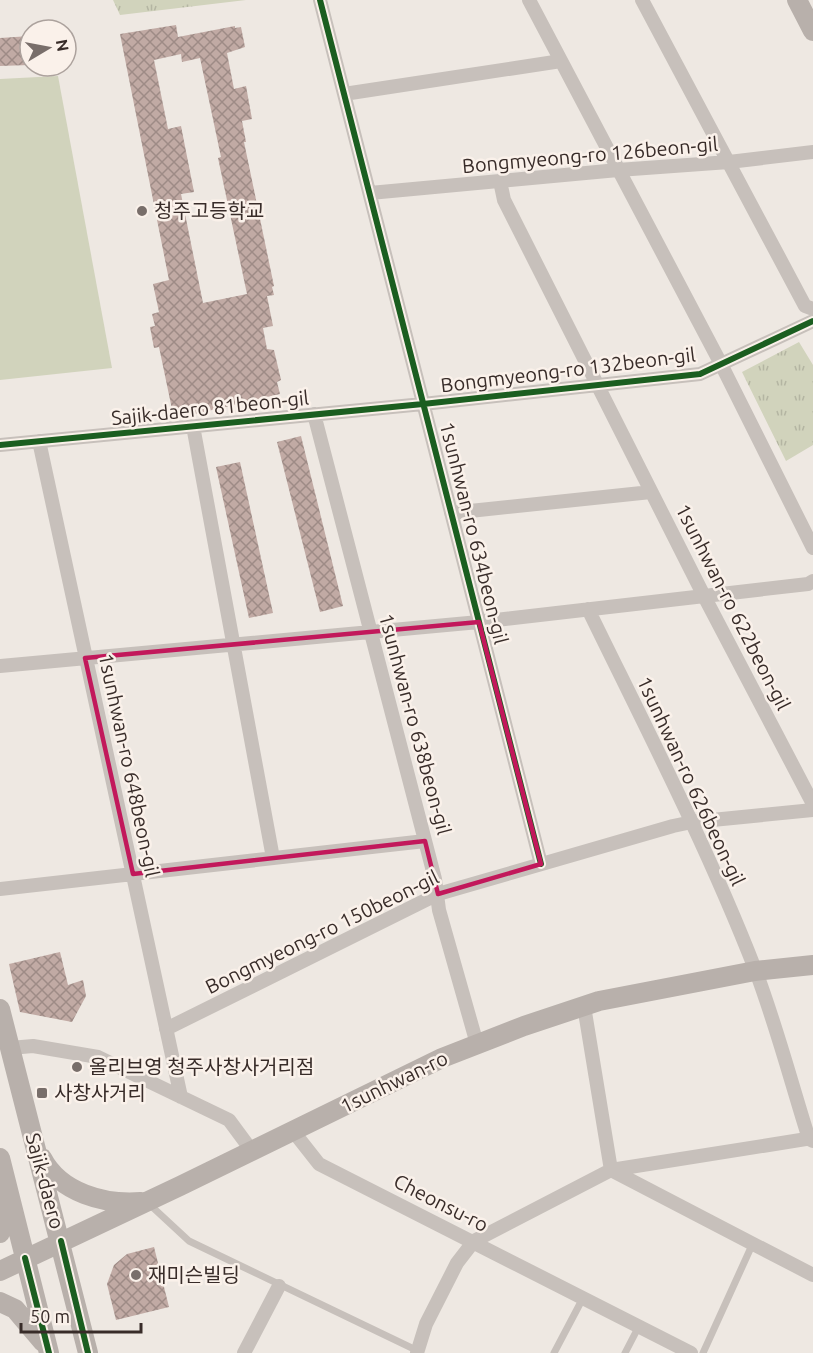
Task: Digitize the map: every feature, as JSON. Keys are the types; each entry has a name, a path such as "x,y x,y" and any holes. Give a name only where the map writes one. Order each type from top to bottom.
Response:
{"main road":[{"path":"797,0 813,31"},
{"name":"1sunhwan-ro","path":"0,1271 442,1058 477,1044 599,1001 755,971 813,965"},
{"name":"Sajik-daero","path":"0,1009 88,1353"},
{"path":"33,1137 43,1161 54,1176 71,1188 107,1201 147,1202"},
{"name":"Sajik-daero","path":"0,1160 49,1351"},
{"path":"0,1233 10,1197"},
{"path":"0,1302 15,1309 49,1351"}],"street":[{"name":"1sunhwan-ro 634beon-gil","path":"320,0 541,864"},
{"path":"529,0 721,364 813,548"},
{"path":"642,0 805,306 813,309"},
{"path":"344,94 561,61"},
{"name":"Bongmyeong-ro 126beon-gil","path":"370,193 729,162 813,152"},
{"name":"1sunhwan-ro 622beon-gil","path":"500,181 504,200 597,386 813,804"},
{"name":"Bongmyeong-ro 132beon-gil","path":"423,404 699,374 813,321"},
{"name":"Sajik-daero 81beon-gil","path":"0,445 423,404"},
{"name":"1sunhwan-ro 638beon-gil","path":"314,414 425,840 438,894 439,910 477,1044"},
{"path":"194,426 273,858"},
{"name":"1sunhwan-ro 648beon-gil","path":"39,441 181,1097"},
{"name":"1sunhwan-ro 622beon-gil","path":"452,513 651,492"},
{"path":"0,666 479,621 808,584 813,581"},
{"name":"1sunhwan-ro 626beon-gil","path":"588,609 692,822 755,971 812,1139"},
{"name":"Bongmyeong-ro 150beon-gil","path":"166,1029 438,894 692,822 813,810"},
{"path":"0,889 425,840"},
{"path":"584,1006 611,1170"},
{"path":"10,1048 33,1046 98,1057 229,1120 252,1151"},
{"name":"Cheonsu-ro","path":"293,1131 319,1164 691,1353"},
{"path":"419,1352 426,1324 457,1263 474,1241 611,1170 812,1139"},
{"path":"611,1170 813,1275"},
{"path":"244,1353 279,1286"}],"lane":[{"path":"147,1202 189,1241 419,1352"},
{"path":"704,1353 753,1243"},
{"path":"554,1353 583,1298"},
{"path":"625,1353 639,1326"}],"highlighted area":[{"path":"479,622 541,864 438,894 425,841 133,874 85,658"}],"green space":[{"path":"113,0 246,0 120,15"},
{"path":"58,78 112,368 0,380 0,79"},
{"path":"799,342 813,365 813,445 786,461 742,372"}],"building":[{"path":"176,25 178,37 235,26 235,28 241,27 245,47 227,53 234,89 246,86 252,119 242,121 246,142 244,142 274,286 272,287 274,295 267,296 273,326 263,328 267,349 274,350 281,380 277,382 280,394 182,417 181,412 173,414 159,347 154,348 150,327 155,326 152,314 159,312 153,284 169,280 120,34","holes":["181,54 182,62 200,58 221,157 218,158 247,294 203,303 181,194 194,192 181,126 168,129 154,60"]},
{"path":"18,37 18,65 0,66 0,38"},
{"path":"301,436 343,606 320,612 277,442"},
{"path":"240,462 273,613 249,618 216,467"},
{"path":"60,952 68,985 83,980 86,996 72,1022 20,1012 9,964"},
{"name":"재미슨빌딩","path":"154,1247 169,1307 116,1320 107,1284 114,1265 127,1254"}],"cycle path":[{"path":"320,0 541,864"},
{"path":"0,445 423,404 700,374 813,321"},
{"path":"61,1241 88,1353"},
{"path":"25,1258 49,1353"}],"place":[{"name":"청주고등학교","path":"142,211"},
{"name":"올리브영 청주사창사거리점","path":"77,1067"},
{"name":"사창사거리","path":"42,1093"},
{"name":"재미슨빌딩","path":"136,1275"}]}
